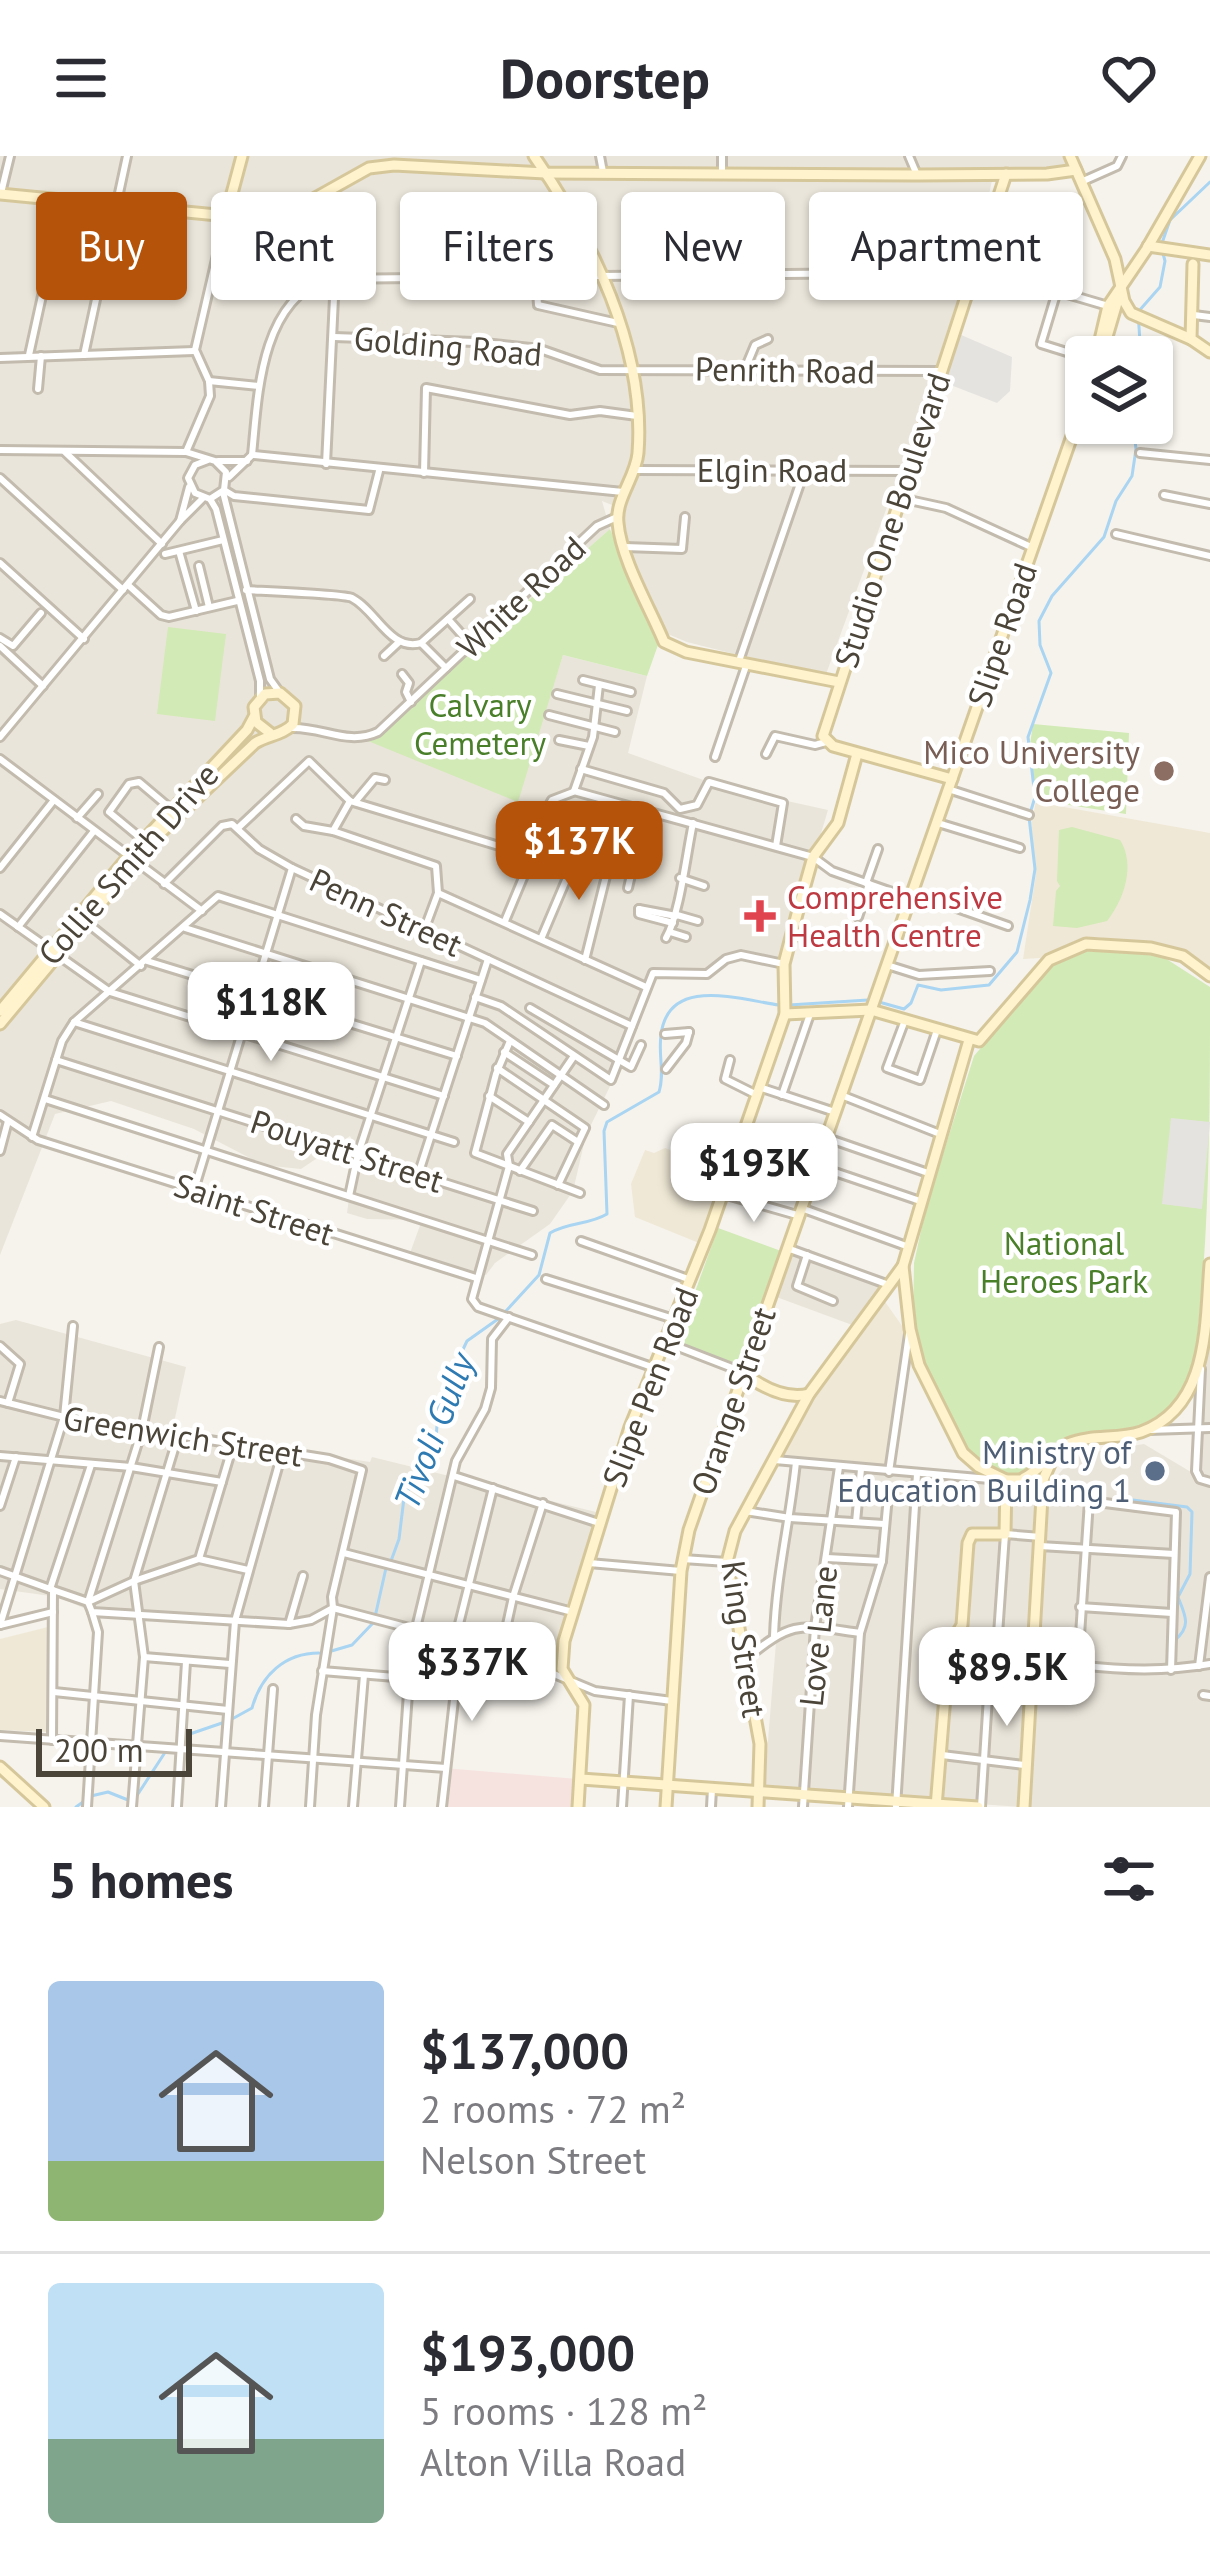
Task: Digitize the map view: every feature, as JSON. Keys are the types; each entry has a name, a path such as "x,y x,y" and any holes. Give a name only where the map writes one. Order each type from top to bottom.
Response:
{"street":[{"path":"10,156 0,194 36,197"},
{"path":"121,192 127,156"},
{"path":"232,192 242,156"},
{"path":"534,156 600,277 620,324 637,416 636,470 617,517 664,642 686,652 838,682"},
{"path":"600,156 602,172"},
{"path":"722,156 722,172"},
{"path":"909,156 917,175"},
{"path":"1070,156 1135,315"},
{"path":"1082,182 1117,166 1122,156"},
{"path":"1102,336 1108,306 1121,285 1157,251 1200,156"},
{"path":"321,192 370,162 545,172 917,175 1076,170"},
{"name":"Studio One Boulevard","path":"999,192 1006,174"},
{"path":"1157,251 1210,256"},
{"path":"1157,251 1193,264"},
{"path":"1193,264 1210,256"},
{"path":"1191,339 1193,264"},
{"path":"600,277 809,272"},
{"path":"211,281 195,350 209,381 210,396 187,453 189,482 206,498 224,540 260,681 254,717 258,726 270,733 288,729 296,711"},
{"path":"1106,336 1121,285"},
{"path":"1065,351 1041,344 1057,291 1108,306"},
{"path":"28,357 41,300"},
{"path":"84,355 97,300"},
{"path":"291,300 259,386 250,458 228,478 223,491 270,679 308,728"},
{"path":"326,464 335,300"},
{"path":"537,300 537,304 620,324"},
{"name":"Studio One Boulevard","path":"826,742 825,725 838,682 962,300"},
{"path":"1190,314 1210,317"},
{"path":"1113,319 1135,315 1210,352"},
{"name":"Golding Road","path":"334,338 475,342 541,349 600,370 630,368"},
{"path":"746,369 755,344 768,339"},
{"path":"0,358 195,350"},
{"path":"38,389 41,356"},
{"name":"Penrith Road","path":"630,368 940,371"},
{"path":"209,381 259,386"},
{"path":"424,473 426,388 570,415 600,411 637,416"},
{"name":"Slipe Road","path":"871,1010 1070,444"},
{"path":"0,450 187,453 224,467 228,478"},
{"path":"65,452 162,544"},
{"path":"1140,453 1210,460"},
{"path":"179,521 195,465 212,460 326,464 626,493"},
{"path":"1,734 179,521 206,498 223,491 369,510 379,469"},
{"name":"Elgin Road","path":"636,470 908,471"},
{"path":"716,757 805,471"},
{"path":"0,478 161,615 238,601"},
{"path":"1164,495 1210,504"},
{"path":"900,498 946,508 1033,548"},
{"name":"White Road","path":"288,729 308,728 345,738 365,737 383,728 597,526 617,517"},
{"path":"625,547 682,549 685,517"},
{"path":"1116,534 1210,556"},
{"path":"165,554 224,540"},
{"path":"179,551 196,610"},
{"path":"0,563 84,639"},
{"path":"199,566 209,608"},
{"path":"246,590 354,598 410,646 421,644 470,599"},
{"path":"0,642 13,646 41,613"},
{"path":"448,619 471,645"},
{"path":"384,656 399,641"},
{"path":"0,642 43,686"},
{"path":"421,644 446,668"},
{"path":"402,674 409,683 406,692 411,702"},
{"path":"583,680 631,692"},
{"path":"574,791 595,727 599,685"},
{"path":"260,698 280,693"},
{"path":"557,694 626,712"},
{"path":"549,716 616,732"},
{"name":"Collie Smith Drive","path":"0,1011 86,922 144,841 254,717"},
{"name":"Collie Smith Drive","path":"0,1024 131,860 270,733"},
{"path":"766,754 775,736 814,745 826,742 1029,815"},
{"path":"559,740 589,746"},
{"name":"Slipe Pen Road","path":"581,1779 582,1698 562,1669 561,1658 585,1562 652,1367 691,1280 785,1014 784,964 813,857 838,823 857,754"},
{"path":"0,759 202,910"},
{"path":"164,884 222,826 238,828 309,761 353,802 532,856"},
{"path":"580,769 664,794 693,823 813,857 867,883 1008,926"},
{"path":"333,831 375,778 385,780"},
{"path":"144,841 109,812 120,795 136,780 171,809"},
{"path":"505,921 552,800 574,791 680,814 697,805 709,782 783,802 776,846"},
{"path":"76,818 98,794"},
{"path":"0,868 54,800"},
{"path":"628,888 646,810"},
{"path":"296,819 304,826 333,831 436,866 440,871 438,893 424,930"},
{"path":"936,822 1020,848"},
{"path":"672,925 693,823"},
{"name":"Penn Street","path":"238,828 259,849 292,868 632,1026"},
{"path":"18,927 94,831"},
{"path":"542,938 583,845 614,854 585,960"},
{"path":"858,916 878,849"},
{"path":"669,861 683,864"},
{"path":"194,1190 292,868"},
{"path":"667,878 704,886"},
{"path":"438,893 646,987"},
{"path":"32,1137 56,1060 74,1022 218,896 481,980"},
{"path":"0,914 110,992 444,1096"},
{"path":"652,914 686,937"},
{"path":"672,925 698,921"},
{"path":"86,922 144,964 457,1055"},
{"path":"185,928 469,1018 510,1039 604,1105"},
{"path":"1210,976 1183,956 1144,948 1086,944 1049,960 972,1044 940,1134 903,1266 919,1365 963,1453 979,1467 1012,1480 1032,1474 1068,1444 1166,1425 1210,1428"},
{"path":"475,997 501,1006 611,1080 655,972 707,974 726,959 741,956 784,964"},
{"path":"419,1172 488,959"},
{"path":"349,1196 358,1154 421,961"},
{"path":"886,965 920,975 990,971"},
{"path":"530,1008 632,1067 641,1045"},
{"path":"785,1014 871,1010 972,1044"},
{"name":"Orange Street","path":"666,1807 682,1565 689,1530 871,1010"},
{"path":"782,1095 810,1014"},
{"path":"905,1020 887,1068 920,1080 937,1030"},
{"path":"74,1022 454,1142"},
{"path":"665,1034 689,1032 666,1069"},
{"path":"510,1039 474,1150 580,1193"},
{"path":"504,1052 554,1085"},
{"path":"574,1056 507,1154 509,1166 472,1294 474,1304 652,1367"},
{"name":"Pouyatt Street","path":"56,1060 533,1211"},
{"path":"730,1060 724,1079 835,1112"},
{"path":"497,1068 583,1126 558,1185"},
{"path":"841,1095 940,1134"},
{"path":"489,1096 529,1122"},
{"path":"45,1100 532,1255"},
{"name":"Saint Street","path":"0,1115 32,1137 476,1279"},
{"path":"0,1151 8,1121"},
{"path":"520,1171 552,1125 578,1142"},
{"path":"827,1138 928,1173"},
{"path":"817,1166 920,1201"},
{"path":"723,1194 909,1247"},
{"path":"581,1241 691,1280"},
{"path":"787,1248 889,1285"},
{"path":"807,1256 797,1286 833,1300"},
{"path":"1210,1264 1196,1427 1196,1471 1200,1479 1210,1482"},
{"name":"King Street","path":"758,1807 760,1744 727,1562 745,1510 809,1394 903,1266"},
{"path":"546,1279 676,1319"},
{"path":"400,1807 414,1632 456,1461 488,1402 492,1340 508,1317"},
{"path":"0,1625 64,1417 73,1326"},
{"path":"889,1472 910,1329"},
{"path":"664,1342 741,1371 757,1384 786,1395 809,1394"},
{"path":"0,1346 20,1364 4,1402"},
{"path":"87,1807 98,1632 88,1602 142,1430 159,1347"},
{"path":"1166,1425 1201,1368"},
{"path":"730,1402 740,1385 757,1384"},
{"path":"1200,1387 1210,1387"},
{"path":"786,1395 797,1415"},
{"path":"1186,1396 1198,1405"},
{"name":"Greenwich Street","path":"4,1402 64,1417 358,1467 362,1474 343,1552"},
{"path":"133,1807 144,1657 134,1581 178,1436"},
{"path":"199,1559 233,1445"},
{"path":"221,1807 235,1622 282,1453"},
{"name":"Greenwich Street","path":"0,1456 131,1467 222,1482"},
{"path":"1024,1807 1043,1480 1053,1456"},
{"path":"0,1506 16,1457"},
{"path":"772,1460 1043,1480"},
{"path":"774,1636 778,1570 796,1462"},
{"path":"52,1740 52,1590 92,1465"},
{"name":"Love Lane","path":"802,1807 815,1627 839,1467"},
{"path":"856,1522 861,1469"},
{"path":"896,1804 917,1474"},
{"path":"454,1475 599,1523"},
{"path":"578,1807 581,1779 804,1794 848,1803 979,1807 1012,1480"},
{"path":"442,1807 456,1682 455,1640 493,1488"},
{"path":"848,1803 860,1633 883,1561 888,1496"},
{"path":"1078,1665 1089,1501 1176,1512 1171,1670"},
{"path":"501,1652 543,1503"},
{"path":"745,1510 790,1519 886,1524"},
{"path":"936,1805 949,1648 962,1625 969,1538 979,1533 1005,1534 1084,1550 1174,1554"},
{"path":"310,1807 322,1671 343,1552 573,1612"},
{"path":"827,1558 883,1561"},
{"path":"0,1570 88,1602 199,1559 249,1570"},
{"path":"585,1562 727,1562"},
{"path":"289,1624 302,1576"},
{"path":"1199,1666 1210,1577"},
{"path":"1080,1607 1174,1613"},
{"path":"92,1612 289,1624 311,1620 333,1608 501,1652 596,1691 675,1702"},
{"path":"0,1625 53,1612"},
{"path":"743,1661 774,1636 798,1625 860,1633"},
{"path":"957,1639 1033,1660 1078,1665 1171,1670 1210,1664"},
{"path":"144,1657 230,1664"},
{"path":"177,1807 186,1662"},
{"path":"322,1671 456,1682"},
{"path":"353,1807 364,1675"},
{"path":"264,1807 273,1689"},
{"path":"54,1692 228,1710"},
{"path":"622,1807 629,1695"},
{"path":"0,1736 446,1768"},
{"path":"940,1755 1028,1766"},
{"path":"0,1767 37,1805"},
{"path":"711,1807 712,1789"}],"shaded area":[{"path":"0,156 1067,156 1071,165 994,171 990,192 809,192 809,300 960,300 825,677 663,632 633,568 617,507 602,501 610,529 370,739 550,695 563,655 647,676 628,753 723,787 828,810 781,966 725,959 708,977 653,971 620,1066 586,1135 573,1191 550,1224 495,1263 486,1275 410,1253 422,1220 367,1219 347,1213 356,1148 350,1136 301,1169 263,1165 194,1129 111,1101 55,1114 0,1255 0,452 146,456 0,448"},
{"path":"959,334 1012,357 1010,391 997,403 943,382"},
{"path":"1036,802 1210,833 1210,967 1173,949 1098,937 1076,940 1040,958 1023,959 1036,874 1031,823"},
{"path":"1171,1118 1210,1122 1202,1209 1162,1204"},
{"path":"665,1148 725,1172 699,1243 635,1217 631,1184 645,1150 654,1153"},
{"path":"789,1250 885,1285 855,1326 771,1295"},
{"path":"1210,1286 1210,1807 1020,1807 764,1789 791,1460 995,1479 1058,1475 1075,1455 1144,1444 1196,1475"},
{"path":"883,1299 905,1330 887,1468 775,1458 812,1394"},
{"path":"16,1320 186,1367 172,1432 370,1462 372,1457 596,1512 556,1669 334,1606 338,1582 330,1608 308,1617 102,1616 58,1597 0,1589 0,1324"},
{"path":"52,1626 49,1732 0,1730 0,1639"},
{"path":"444,1768 578,1779 575,1807 442,1807"}],"green space":[{"name":"Calvary Cemetery","path":"610,529 658,645 647,676 563,655 518,802 368,741"},
{"path":"168,627 226,634 215,721 157,714"},
{"path":"1033,724 1129,733 1126,814 1037,800 1029,751"},
{"path":"1072,827 1120,840 1127,860 1123,893 1107,921 1077,928 1053,926 1060,886 1059,830"},
{"name":"National Heroes Park","path":"1097,945 1154,951 1210,987 1205,1246 1189,1398 1123,1434 1048,1443 1047,1456 1026,1472 1006,1476 982,1466 963,1446 922,1364 913,1324 914,1263 926,1208 974,1056 1052,963"},
{"path":"718,1228 781,1251 740,1365 677,1342"}],"waterway":[{"name":"Tivoli Gully","path":"1140,336 1138,312 1160,287 1165,261 1161,246 1170,220 1210,182"},
{"name":"Tivoli Gully","path":"879,1002 904,1009 918,985 941,990 989,985 1017,952 1035,869 1029,817 1035,797 1028,737 1051,673 1040,645 1039,621 1052,596 1104,537 1116,501 1132,476 1135,444"},
{"name":"Tivoli Gully","path":"506,1311 539,1275 550,1233 607,1214 604,1131 607,1122 659,1092 661,1035 676,1005 707,996 779,1005"},
{"name":"Tivoli Gully","path":"789,1005 868,1000"},
{"name":"Tivoli Gully","path":"391,1561 404,1498 436,1441 438,1408 447,1383 467,1341 498,1319"},
{"path":"1125,1499 1187,1507 1192,1512 1190,1574 1178,1597 1185,1625 1175,1640"},
{"name":"Tivoli Gully","path":"375,1617 386,1568"},
{"name":"Tivoli Gully","path":"328,1652 352,1645 373,1623"},
{"name":"Tivoli Gully","path":"232,1719 252,1708 261,1685 276,1668 295,1657 319,1653"},
{"name":"Tivoli Gully","path":"184,1736 222,1723"},
{"name":"Tivoli Gully","path":"136,1797 164,1754"},
{"name":"Tivoli Gully","path":"91,1796 108,1792 128,1800"},
{"name":"Tivoli Gully","path":"76,1807 83,1802"}],"place":[{"name":"Mico University College","path":"1164,771"},
{"name":"Comprehensive Health Centre","path":"760,916"},
{"name":"Ministry of Education Building 1","path":"1155,1471"}]}
